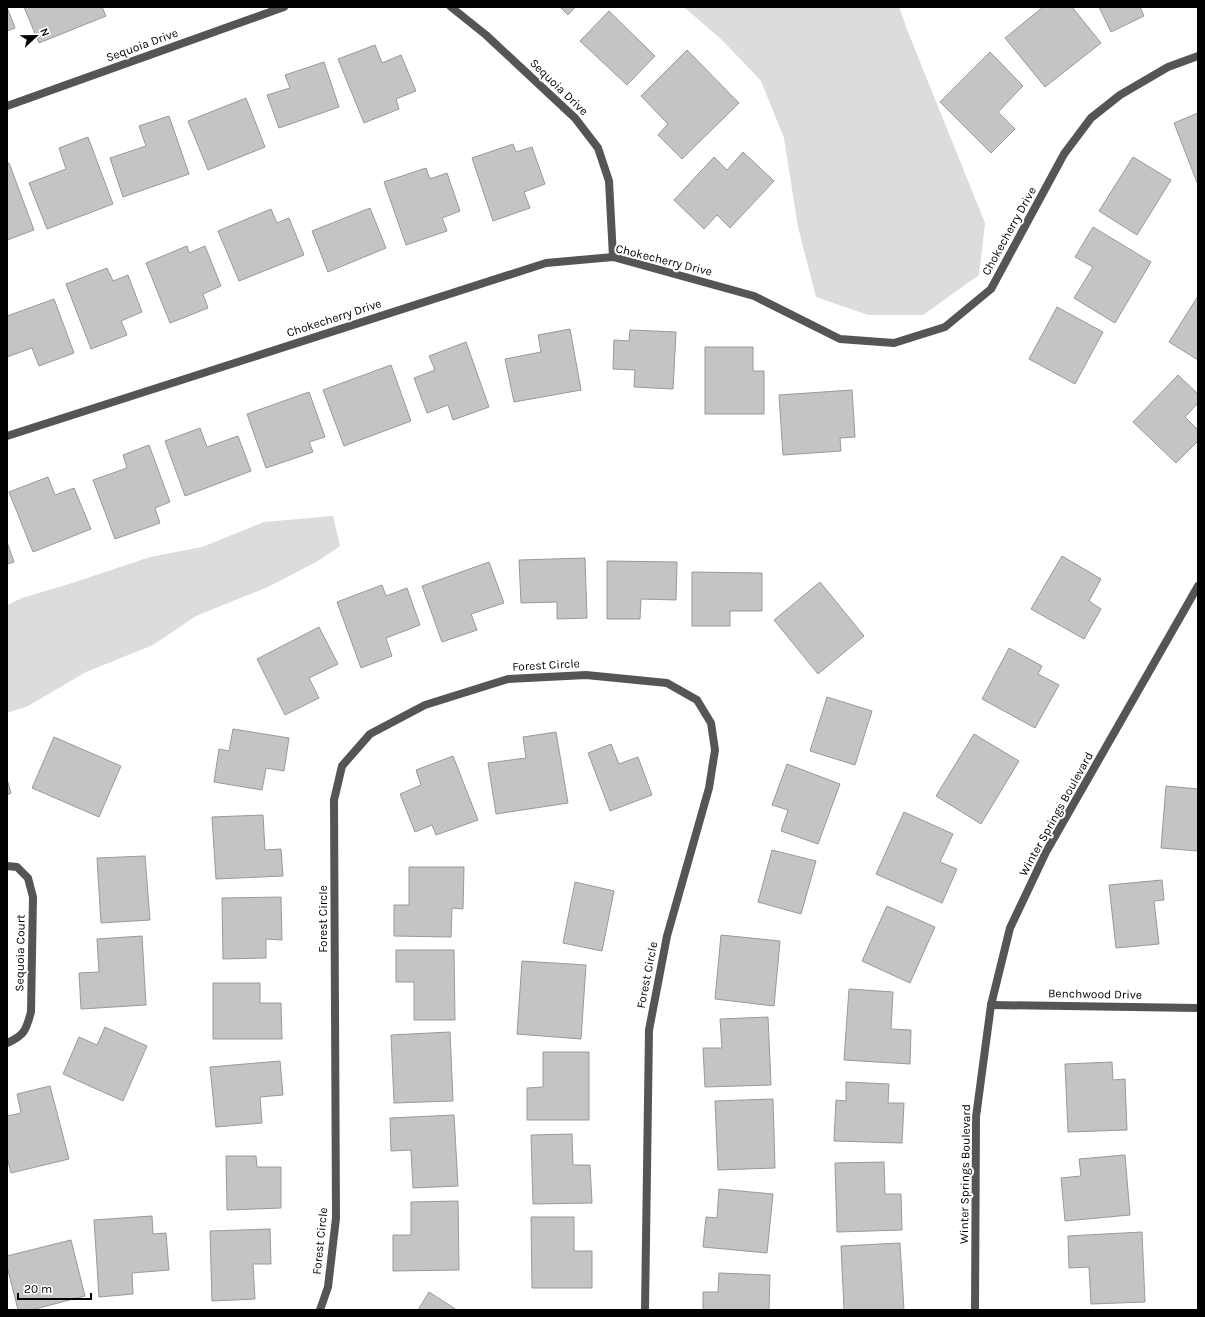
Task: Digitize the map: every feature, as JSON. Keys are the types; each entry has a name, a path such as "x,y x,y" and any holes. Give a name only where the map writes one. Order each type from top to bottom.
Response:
{"street":[{"name":"Sequoia Drive","path":"7,106 284,7"},
{"name":"Sequoia Drive","path":"452,7 486,35 575,118 598,148 609,181 612,257"},
{"name":"Chokecherry Drive","path":"7,436 546,263 612,257 754,296 840,339 894,343 945,327 991,289 1064,154 1091,118 1120,95 1168,67 1198,56"},
{"name":"Winter Springs Boulevard","path":"975,1310 976,1117 991,1005 1010,928 1046,852 1198,586"},
{"name":"Forest Circle","path":"320,1310 328,1287 336,1218 334,800 342,766 370,734 425,705 508,678 586,675 667,683 698,700 711,723 715,750 709,788 667,936 649,1030 645,1310"},
{"name":"Sequoia Court","path":"7,866 17,866 28,878 33,896 31,1012 27,1029 18,1038 7,1043"},
{"name":"Benchwood Drive","path":"991,1005 1198,1008"}],"shaded area":[{"path":"684,7 899,7 985,223 979,275 923,315 868,315 816,297 798,227 784,138 761,81 723,41"},
{"path":"333,516 340,546 318,561 268,587 196,616 153,645 86,672 28,706 7,713 7,605 22,598 150,557 202,547 264,522"}],"building":[{"path":"7,7 15,28 7,31"},
{"path":"24,7 102,7 106,16 39,43"},
{"path":"560,7 575,7 568,15"},
{"path":"1043,7 1072,7 1101,43 1045,87 1005,38"},
{"path":"1099,7 1140,7 1144,16 1111,32"},
{"path":"609,11 655,56 627,85 580,41"},
{"path":"375,45 382,63 401,55 416,91 396,99 399,109 364,123 338,59"},
{"path":"687,50 739,103 682,159 658,135 668,124 641,96"},
{"path":"990,52 1023,86 998,112 1015,129 991,153 940,102"},
{"path":"324,62 339,107 279,128 267,95 290,88 285,75"},
{"path":"246,98 265,147 208,170 188,121"},
{"path":"1198,113 1198,185 1174,123"},
{"path":"169,116 189,174 123,197 110,158 146,146 139,126"},
{"path":"88,137 113,204 47,229 29,183 66,169 59,148"},
{"path":"513,144 516,152 532,147 545,184 524,192 530,208 493,221 472,158"},
{"path":"743,152 774,181 730,228 717,215 704,229 674,200 714,157 727,170"},
{"path":"1133,157 1171,180 1137,235 1099,211"},
{"path":"7,163 9,163 34,230 7,240"},
{"path":"426,168 430,179 447,173 460,211 442,218 447,231 406,245 384,182"},
{"path":"370,208 386,248 328,272 312,231"},
{"path":"271,209 277,223 289,218 304,255 239,281 218,231"},
{"path":"1093,227 1151,262 1115,323 1074,298 1093,267 1075,257"},
{"path":"187,246 189,253 205,246 221,286 203,294 208,308 170,323 146,263"},
{"path":"107,268 113,281 128,275 142,312 121,321 127,335 91,349 66,284"},
{"path":"1198,296 1198,360 1169,342"},
{"path":"54,299 74,353 39,366 32,348 7,357 7,316"},
{"path":"1057,307 1103,332 1075,384 1029,359"},
{"path":"570,329 581,390 514,402 505,359 541,352 538,335"},
{"path":"630,330 676,332 673,389 634,387 635,370 613,369 614,340 629,341"},
{"path":"466,342 489,407 453,420 448,405 427,413 414,378 435,370 429,356"},
{"path":"705,347 753,347 753,371 764,371 764,414 705,414"},
{"path":"391,365 411,421 344,446 323,390"},
{"path":"1178,375 1198,394 1198,403 1185,417 1198,430 1198,441 1176,463 1133,422"},
{"path":"852,390 855,437 840,438 841,451 783,455 779,395"},
{"path":"309,392 325,437 309,442 313,452 266,468 247,414"},
{"path":"200,428 207,447 238,436 251,471 185,496 165,441"},
{"path":"149,445 170,502 155,508 160,523 115,539 93,480 127,468 123,455"},
{"path":"48,477 55,495 74,488 91,529 33,552 9,492"},
{"path":"7,542 14,562 7,564"},
{"path":"1062,556 1101,579 1089,601 1101,609 1084,639 1031,609"},
{"path":"585,558 587,618 557,619 557,602 521,603 519,560"},
{"path":"607,561 677,562 676,600 641,599 640,619 607,619"},
{"path":"489,562 504,603 471,614 477,630 442,642 422,586"},
{"path":"692,572 762,573 762,611 730,611 730,626 692,626"},
{"path":"820,582 864,636 818,674 774,620"},
{"path":"382,585 386,596 407,588 420,625 386,638 392,656 361,668 337,602"},
{"path":"319,627 338,664 309,678 319,698 285,715 257,659"},
{"path":"1009,648 1042,666 1038,674 1059,685 1035,728 982,699"},
{"path":"827,697 872,711 855,765 810,751"},
{"path":"233,729 289,738 284,771 266,768 262,790 214,782 219,749 229,751"},
{"path":"556,732 568,803 496,814 488,763 526,758 523,737"},
{"path":"974,734 1019,761 981,824 936,796"},
{"path":"54,737 121,766 99,817 32,788"},
{"path":"611,744 619,764 638,757 652,795 610,811 588,753"},
{"path":"453,756 478,820 436,835 432,825 415,832 400,794 421,785 416,770"},
{"path":"787,764 840,784 818,844 781,831 788,810 772,805"},
{"path":"7,779 11,793 7,795"},
{"path":"1166,786 1198,789 1198,851 1161,848"},
{"path":"904,812 953,834 940,862 957,869 942,903 876,874"},
{"path":"263,815 265,850 281,849 283,876 216,879 212,817"},
{"path":"772,850 816,861 801,914 758,902"},
{"path":"145,856 150,920 101,923 97,858"},
{"path":"409,867 464,867 463,909 452,908 451,937 394,936 394,905 409,905"},
{"path":"1162,880 1164,900 1154,901 1159,944 1116,948 1109,885"},
{"path":"575,882 614,891 602,951 563,943"},
{"path":"281,897 282,940 266,939 266,958 223,959 222,898"},
{"path":"887,906 935,927 910,983 862,961"},
{"path":"721,935 780,941 774,1006 715,999"},
{"path":"142,936 146,1005 81,1009 79,973 99,972 97,939"},
{"path":"396,950 454,950 455,1020 414,1020 414,982 396,982"},
{"path":"522,961 586,965 581,1039 517,1034"},
{"path":"213,983 260,983 260,1003 281,1003 282,1039 213,1039"},
{"path":"849,989 893,992 891,1029 911,1030 910,1064 844,1060"},
{"path":"768,1017 771,1085 705,1087 703,1048 722,1048 720,1019"},
{"path":"105,1027 147,1046 123,1101 63,1074 79,1037 97,1045"},
{"path":"450,1032 453,1101 394,1103 391,1035"},
{"path":"543,1052 589,1052 589,1120 527,1120 527,1088 543,1087"},
{"path":"280,1061 283,1095 260,1097 262,1123 216,1127 210,1067"},
{"path":"1112,1062 1113,1080 1125,1079 1127,1130 1068,1132 1065,1064"},
{"path":"846,1082 889,1084 888,1103 904,1103 902,1143 834,1141 836,1100 846,1101"},
{"path":"50,1086 69,1159 11,1173 7,1157 7,1116 21,1113 17,1094"},
{"path":"773,1099 775,1168 718,1170 715,1101"},
{"path":"454,1115 458,1186 413,1188 411,1150 391,1151 390,1118"},
{"path":"572,1134 573,1165 590,1165 592,1203 533,1204 531,1135"},
{"path":"1125,1155 1130,1215 1065,1221 1061,1178 1081,1176 1079,1159"},
{"path":"226,1156 256,1156 257,1167 281,1167 281,1208 227,1210"},
{"path":"884,1162 885,1194 901,1194 902,1230 837,1232 835,1163"},
{"path":"719,1189 773,1194 767,1253 703,1247 706,1217 717,1218"},
{"path":"458,1201 459,1270 393,1271 393,1235 411,1235 411,1202"},
{"path":"152,1216 153,1234 166,1233 169,1270 132,1273 133,1294 99,1297 94,1220"},
{"path":"531,1217 574,1217 574,1251 592,1251 592,1288 532,1288"},
{"path":"270,1229 271,1264 253,1264 255,1299 212,1301 210,1231"},
{"path":"1142,1232 1145,1302 1091,1304 1089,1267 1069,1268 1068,1236"},
{"path":"71,1240 85,1296 31,1310 18,1310 7,1266 7,1256"},
{"path":"900,1243 904,1310 844,1310 841,1246"},
{"path":"719,1273 770,1275 769,1310 703,1310 703,1292 718,1292"},
{"path":"429,1292 457,1310 418,1310"}]}
